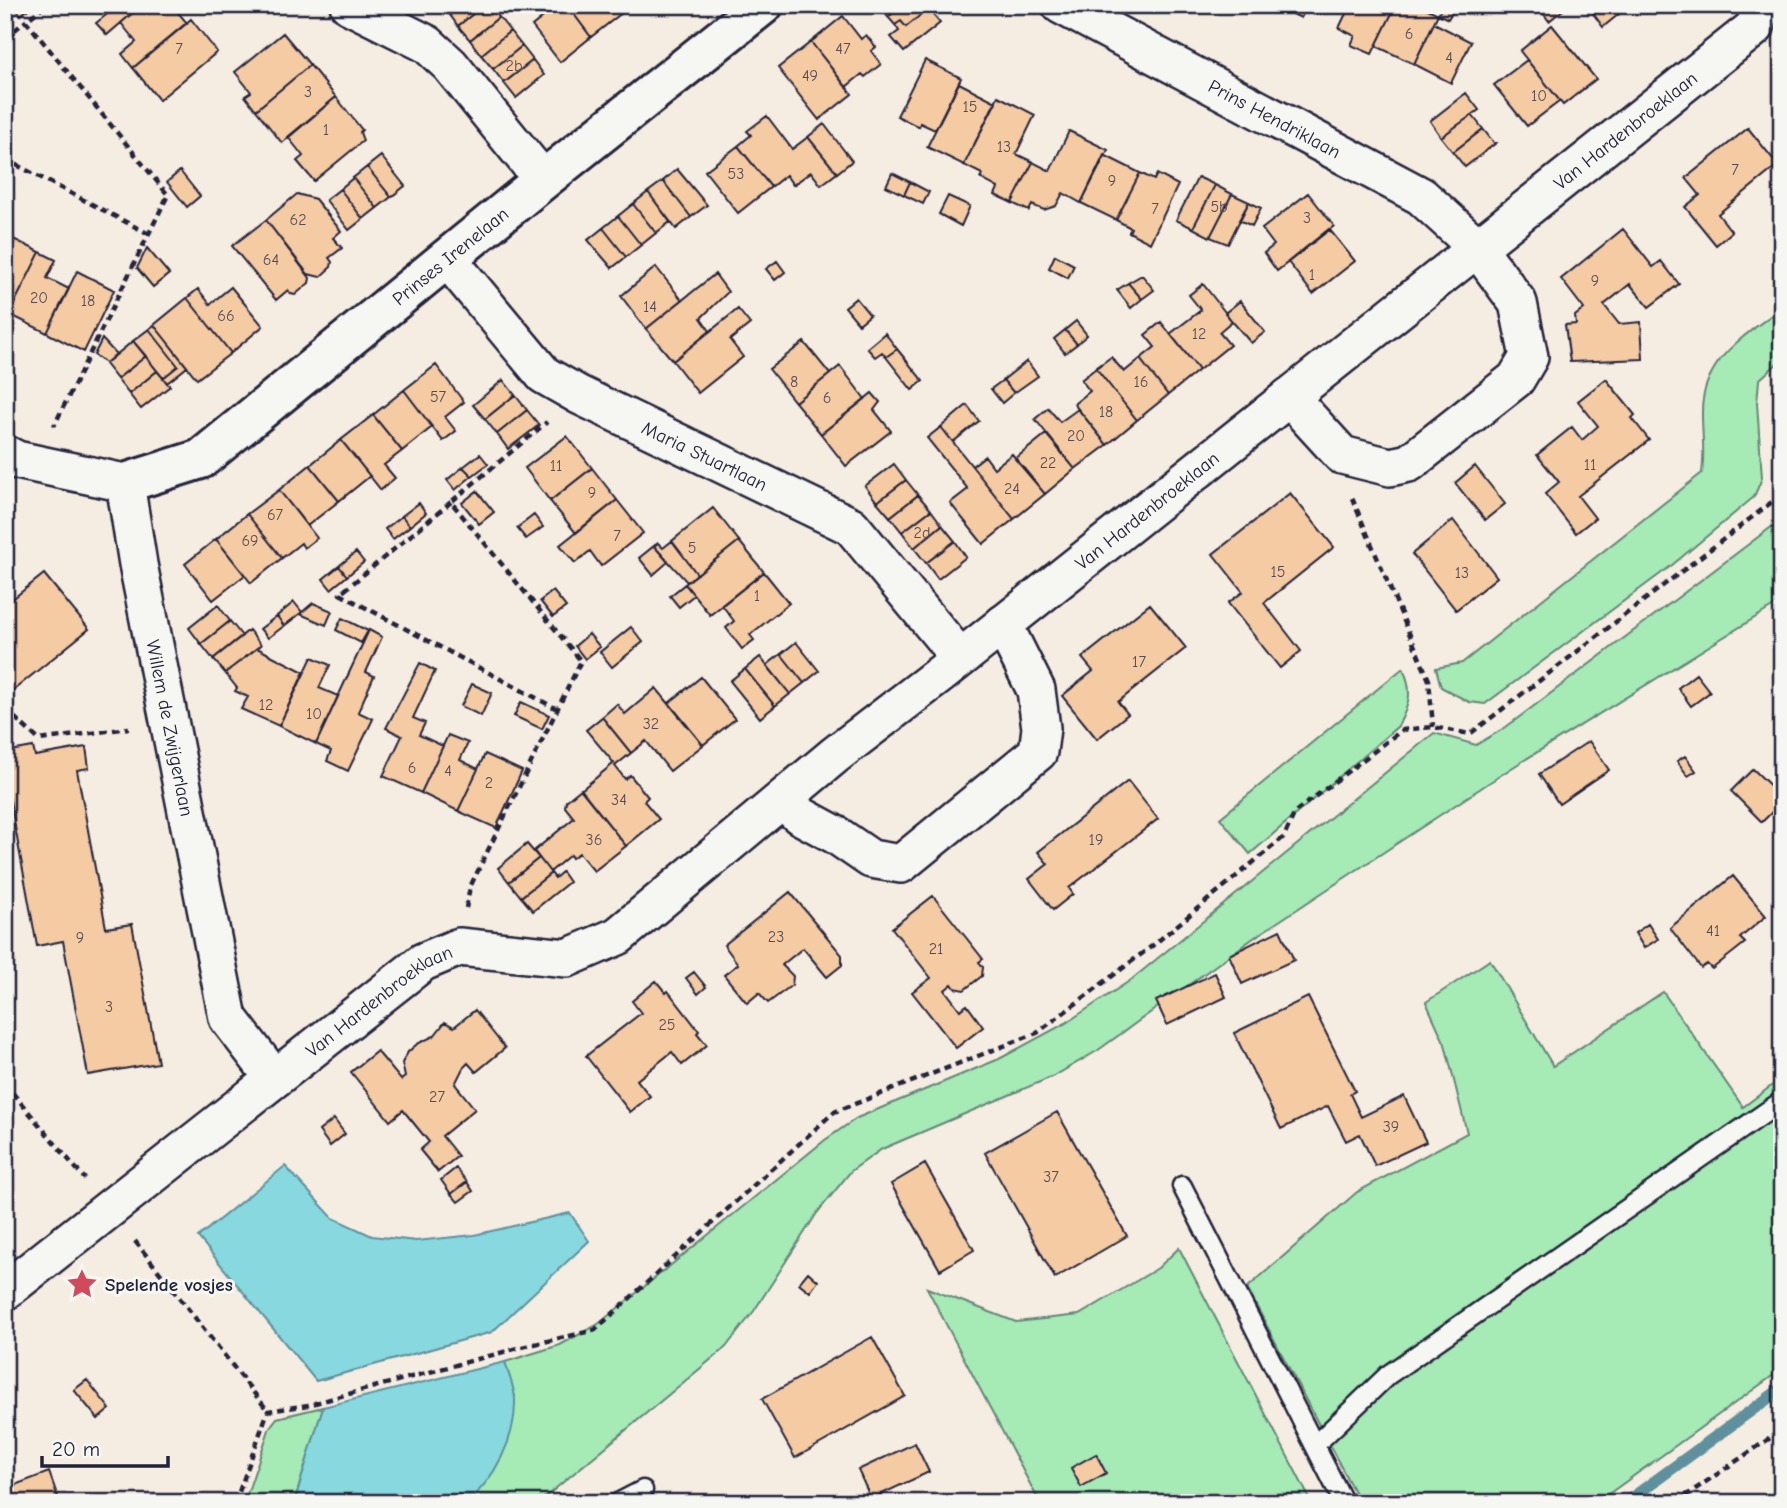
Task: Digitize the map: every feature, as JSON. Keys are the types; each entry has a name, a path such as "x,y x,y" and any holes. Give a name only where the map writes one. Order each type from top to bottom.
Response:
{"street":[{"path":"349,5 427,44 450,65 543,180"},
{"name":"Prinses Irenelaan","path":"125,483 201,459 543,180 763,5"},
{"name":"Prins Hendriklaan","path":"1061,5 1421,196 1476,247"},
{"name":"Van Hardenbroeklaan","path":"5,1291 423,962 458,947 567,958 618,936 835,755 1755,27 1761,5"},
{"path":"1289,397 1342,455 1390,467 1409,463 1516,379 1529,357 1518,303 1476,247"},
{"name":"Maria Stuartlaan","path":"447,258 544,375 579,395 851,526 960,658"},
{"path":"16,462 125,483"},
{"name":"Willem de Zwijgerlaan","path":"125,483 138,564 228,1018 274,1078"},
{"path":"782,800 799,815 836,835 871,859 901,864 1038,752 1041,728 1037,690 1003,624"}],"lane":[{"path":"1315,1445 1388,1375 1782,1101"},
{"path":"1182,1186 1344,1503"},
{"path":"618,1503 643,1490"}],"path":[{"path":"5,38 45,5"},
{"path":"16,462 149,233 168,195 26,21"},
{"path":"5,159 149,233"},
{"path":"268,1411 307,1405 595,1330 834,1112 1037,1033 1152,946 1284,837 1295,812 1402,730 1433,727 1469,734 1782,495 1778,378 1782,375"},
{"path":"557,709 340,594 579,395"},
{"path":"1342,455 1343,478 1429,680 1433,727"},
{"path":"451,502 581,661 470,887 458,947"},
{"path":"5,724 14,717 39,740 170,722"},
{"path":"5,1084 109,1209 268,1411"},
{"path":"235,1503 268,1411"},
{"path":"1675,1503 1782,1430"}],"green space":[{"path":"1782,307 1782,359 1759,380 1757,403 1762,478 1754,497 1671,566 1485,704 1469,702 1441,687 1436,668 1462,663 1702,473 1702,414 1709,379 1727,352"},
{"path":"1782,519 1782,601 1510,769 1255,937 1097,1051 1054,1076 882,1149 851,1171 817,1213 754,1311 726,1347 538,1503 466,1503 476,1494 515,1397 505,1362 560,1345 597,1325 825,1140 857,1118 999,1059 1066,1023 1131,980 1434,733 1476,745 1506,727"},
{"path":"1403,668 1409,697 1398,726 1250,854 1220,818"},
{"path":"1490,960 1553,1066 1663,992 1743,1107 1782,1078 1782,1369 1596,1503 1360,1503 1247,1288 1357,1192 1467,1133 1445,1044 1426,1002"},
{"path":"1179,1248 1312,1503 1040,1503 927,1288 1016,1322 1079,1315 1158,1268"},
{"path":"323,1407 294,1503 244,1503 270,1427 277,1418"}],"water":[{"path":"285,1166 333,1218 372,1236 416,1241 474,1235 570,1213 589,1241 492,1332 316,1381 198,1237"},
{"path":"505,1362 515,1395 512,1429 495,1470 466,1503 294,1503 323,1407"}],"building":[{"path":"13,5 33,5 21,15"},
{"path":"107,5 142,5 107,35 96,23 111,11"},
{"path":"142,5 172,5 187,23 133,68 122,54 136,42 121,23"},
{"path":"454,5 484,5 458,26 447,11"},
{"path":"484,5 490,5 499,17 470,40 458,26"},
{"path":"544,5 567,5 591,37 560,62 532,26 549,12"},
{"path":"567,5 618,5 623,12 591,37"},
{"path":"879,5 903,5 888,17"},
{"path":"903,5 926,5 928,9 906,27 901,21 895,25 888,17"},
{"path":"1283,5 1307,5 1301,18 1281,9"},
{"path":"1350,5 1396,5 1372,54 1351,45 1355,36 1339,28"},
{"path":"1396,5 1420,5 1438,14 1414,64 1376,46"},
{"path":"1443,5 1456,5 1448,19 1438,14"},
{"path":"1537,5 1561,5 1564,9 1549,21"},
{"path":"1587,5 1630,5 1603,27"},
{"path":"928,9 940,23 904,52 891,37 899,31 895,25 901,21 906,27"},
{"path":"843,16 861,39 866,35 876,47 871,51 881,64 846,87 811,42"},
{"path":"499,17 510,31 481,55 470,40"},
{"path":"191,19 217,52 159,100 133,68"},
{"path":"1434,23 1471,42 1451,83 1414,64"},
{"path":"1552,25 1596,79 1563,105 1520,51"},
{"path":"510,31 522,46 493,69 481,55"},
{"path":"283,33 310,65 256,110 245,96 251,92 235,72"},
{"path":"811,42 852,94 819,120 778,68"},
{"path":"522,46 533,60 504,83 493,69"},
{"path":"533,60 544,75 516,98 504,83"},
{"path":"925,60 961,78 935,130 920,123 919,127 897,116"},
{"path":"1527,60 1560,101 1527,126 1494,85"},
{"path":"310,65 336,97 282,143 256,110"},
{"path":"959,83 996,102 964,165 927,147"},
{"path":"1466,93 1479,110 1441,137 1430,121"},
{"path":"998,96 1035,115 1016,154 1033,162 1012,203 995,195 998,188 980,178 982,174 964,165"},
{"path":"336,97 362,130 360,132 363,141 314,181 297,161 303,156 288,137"},
{"path":"1472,115 1483,129 1453,152 1441,137"},
{"path":"767,116 792,149 808,137 837,173 821,185 811,172 793,185 786,175 771,187 738,146 751,135 747,131"},
{"path":"824,124 852,161 837,173 808,137"},
{"path":"1748,128 1778,165 1718,214 1732,232 1716,245 1685,207 1700,195 1686,178"},
{"path":"1483,129 1496,143 1465,167 1453,152"},
{"path":"1069,131 1108,150 1081,203 1063,193 1056,206 1044,210 1032,205 1029,211 1012,203 1033,162 1050,171"},
{"path":"738,146 771,187 738,213 705,171"},
{"path":"1104,155 1140,173 1116,220 1081,203"},
{"path":"381,156 405,186 391,197 367,167"},
{"path":"367,167 391,197 377,208 353,178"},
{"path":"677,169 707,205 691,217 663,181"},
{"path":"180,171 200,196 187,207 167,182"},
{"path":"892,173 910,182 904,195 886,186"},
{"path":"1140,173 1154,180 1157,174 1178,185 1150,243 1129,232 1131,228 1116,220"},
{"path":"1198,177 1215,185 1193,228 1176,220"},
{"path":"353,178 377,208 363,219 340,189"},
{"path":"663,181 691,217 676,229 648,192"},
{"path":"910,182 929,192 923,204 904,195"},
{"path":"1215,185 1232,194 1210,237 1193,228"},
{"path":"340,189 363,219 349,230 326,200"},
{"path":"648,192 670,222 656,233 633,204"},
{"path":"1308,193 1334,226 1277,271 1264,253 1274,245 1262,229"},
{"path":"297,194 315,199 341,231 333,238 342,248 329,258 331,267 320,277 308,274 266,220"},
{"path":"1232,194 1249,202 1228,244 1210,237"},
{"path":"948,196 970,206 961,226 939,214"},
{"path":"1249,202 1261,208 1252,226 1239,220"},
{"path":"633,204 656,233 641,245 618,216"},
{"path":"618,216 641,245 626,257 603,228"},
{"path":"266,220 310,278 309,283 295,295 288,290 276,300 232,246"},
{"path":"603,228 626,257 612,268 588,240"},
{"path":"1329,229 1355,261 1313,294 1288,262"},
{"path":"1623,229 1653,267 1661,261 1679,284 1649,307 1630,284 1604,305 1619,324 1641,322 1643,359 1570,362 1565,325 1576,324 1575,316 1584,309 1561,279"},
{"path":"5,235 40,252 9,314 5,312"},
{"path":"147,248 169,274 153,287 137,268"},
{"path":"40,252 56,260 47,278 69,289 47,333 9,314"},
{"path":"1055,255 1074,265 1068,278 1049,268"},
{"path":"777,261 785,272 775,280 766,269"},
{"path":"656,267 682,300 646,329 621,296"},
{"path":"77,271 114,290 84,352 47,333"},
{"path":"715,274 728,292 701,318 710,331 673,361 646,329"},
{"path":"1142,275 1154,290 1142,299 1128,283"},
{"path":"1128,283 1142,299 1131,308 1117,290"},
{"path":"1203,284 1232,321 1219,332 1230,345 1199,370 1170,334 1201,310 1189,295"},
{"path":"231,287 263,326 231,353 187,298 198,289 210,304"},
{"path":"187,298 231,353 197,379 154,325"},
{"path":"856,298 870,315 859,324 845,307"},
{"path":"1240,301 1265,332 1251,343 1225,313"},
{"path":"738,309 750,324 730,340 743,357 698,393 673,361"},
{"path":"1076,321 1087,335 1077,344 1065,330"},
{"path":"1161,322 1199,370 1168,395 1140,359 1155,347 1145,335"},
{"path":"154,325 187,367 167,383 163,378 178,366 149,329"},
{"path":"149,329 178,366 163,378 133,341"},
{"path":"1065,330 1077,344 1065,353 1054,339"},
{"path":"885,333 897,349 886,357 882,352 875,357 867,348"},
{"path":"102,339 116,354 106,363 94,355"},
{"path":"133,341 146,356 117,379 105,364"},
{"path":"804,342 830,374 795,402 769,369"},
{"path":"897,349 923,381 912,390 886,357"},
{"path":"146,356 157,371 129,394 117,379"},
{"path":"1111,357 1124,372 1140,359 1168,395 1137,420 1096,368"},
{"path":"1027,361 1038,376 1014,393 1003,380"},
{"path":"436,365 464,402 445,417 456,431 443,441 404,390"},
{"path":"840,366 865,399 821,434 795,402"},
{"path":"1096,368 1137,420 1107,445 1074,404 1090,391 1081,380"},
{"path":"157,371 170,386 141,409 129,394"},
{"path":"1606,379 1635,415 1632,418 1649,440 1578,496 1595,518 1576,533 1545,494 1559,482 1537,455 1572,427 1582,440 1598,426 1578,401"},
{"path":"503,380 515,395 485,419 473,405"},
{"path":"1003,380 1014,393 1002,403 991,389"},
{"path":"404,390 432,427 402,451 373,415"},
{"path":"872,393 880,402 874,410 891,431 846,466 821,434"},
{"path":"515,395 527,410 497,434 485,419"},
{"path":"967,405 979,421 953,442 941,427"},
{"path":"1048,408 1060,422 1078,409 1107,445 1075,469 1035,419"},
{"path":"527,410 539,425 508,449 497,434"},
{"path":"373,415 402,451 384,465 395,478 381,490 341,440"},
{"path":"941,427 1014,519 983,544 950,503 968,489 927,438"},
{"path":"1046,434 1075,469 1045,494 1015,459"},
{"path":"567,436 592,468 550,501 525,468"},
{"path":"341,440 370,476 339,501 310,465"},
{"path":"480,454 488,464 472,476 463,467"},
{"path":"1012,454 1045,494 1014,519 972,466 985,456 994,468"},
{"path":"894,464 906,480 877,502 865,486"},
{"path":"310,465 339,501 307,526 279,490"},
{"path":"1475,466 1505,504 1485,520 1455,483"},
{"path":"463,467 472,476 455,490 447,480"},
{"path":"592,468 617,500 576,533 550,501"},
{"path":"906,480 918,495 890,517 877,502"},
{"path":"279,490 317,538 304,548 301,543 282,558 247,514"},
{"path":"477,491 494,512 479,524 462,503"},
{"path":"1290,493 1334,547 1264,603 1301,651 1280,668 1228,603 1243,592 1213,554"},
{"path":"918,495 931,510 902,532 890,517"},
{"path":"617,500 643,533 601,566 590,551 575,563 560,545"},
{"path":"419,503 426,513 410,526 402,516"},
{"path":"713,508 739,541 697,574 672,541"},
{"path":"931,510 942,525 914,548 902,532"},
{"path":"247,514 282,558 251,583 216,539"},
{"path":"534,515 543,527 526,539 517,528"},
{"path":"402,516 410,526 393,539 385,529"},
{"path":"1453,520 1497,577 1456,610 1412,554"},
{"path":"942,525 955,541 926,563 914,548"},
{"path":"216,539 245,575 213,600 185,564"},
{"path":"672,541 697,574 687,582 654,546 658,543 663,548"},
{"path":"739,541 764,572 710,615 685,584"},
{"path":"955,541 966,557 938,579 926,563"},
{"path":"654,546 668,562 653,575 639,558"},
{"path":"356,552 364,562 347,576 339,566"},
{"path":"339,566 347,576 331,589 323,579"},
{"path":"764,572 789,603 750,635 754,640 742,649 726,628 734,621 722,605"},
{"path":"44,574 89,629 5,697 5,605"},
{"path":"685,584 694,595 679,607 670,596"},
{"path":"553,591 566,607 553,617 540,601"},
{"path":"294,602 302,612 284,626 277,616"},
{"path":"313,603 332,611 326,625 300,614"},
{"path":"1150,604 1186,648 1118,702 1128,714 1097,739 1062,696 1093,671 1082,658"},
{"path":"218,605 230,621 201,644 189,628"},
{"path":"277,616 284,626 268,638 260,629"},
{"path":"342,618 368,631 361,643 336,630"},
{"path":"230,621 242,636 213,659 201,644"},
{"path":"631,627 643,642 612,667 600,652"},
{"path":"249,630 261,645 225,673 213,659"},
{"path":"369,630 382,637 366,672 374,676 358,712 373,719 348,771 327,761 331,751 316,744"},
{"path":"589,634 600,647 585,659 575,646"},
{"path":"796,642 819,671 804,683 781,654"},
{"path":"257,648 304,672 279,726 241,709 248,697 235,691 237,688 225,673"},
{"path":"781,654 804,683 790,694 767,665"},
{"path":"312,657 330,665 319,688 338,696 316,744 279,726"},
{"path":"760,657 790,694 775,706 745,669"},
{"path":"420,663 435,671 413,718 425,723 419,735 443,746 421,793 383,776 402,736 386,728"},
{"path":"745,669 775,706 760,718 730,681"},
{"path":"1696,674 1710,692 1691,706 1678,688"},
{"path":"701,677 735,719 703,745 669,703"},
{"path":"472,684 492,693 481,716 461,706"},
{"path":"656,688 703,745 670,771 646,741 631,753 602,717 617,704 625,714"},
{"path":"521,702 549,715 542,729 514,716"},
{"path":"602,717 631,753 615,766 625,779 630,775 648,797 644,801 659,819 626,846 581,790 614,763 586,730"},
{"path":"448,735 468,743 460,760 478,769 458,811 421,793"},
{"path":"1589,741 1609,770 1559,804 1539,774"},
{"path":"33,747 35,756 86,747 89,768 77,770 106,928 132,924 158,1063 88,1075 63,941 37,946 5,773 5,752"},
{"path":"485,754 522,771 496,828 458,811"},
{"path":"1685,756 1696,771 1688,776 1677,761"},
{"path":"1753,769 1782,797 1782,802 1762,822 1731,791"},
{"path":"1128,781 1158,819 1069,888 1073,894 1053,910 1029,879 1048,864 1038,852"},
{"path":"581,789 626,846 594,871 579,853 572,858 570,855 550,872 534,851 574,818 565,807 566,801"},
{"path":"527,844 539,858 509,882 498,868"},
{"path":"539,858 551,873 521,897 509,882"},
{"path":"562,872 569,882 533,911 521,897 551,873 555,878"},
{"path":"1733,876 1766,916 1740,938 1745,943 1712,969 1707,964 1701,968 1670,928"},
{"path":"790,892 842,955 842,965 827,977 803,948 782,965 793,976 792,985 768,1003 759,993 747,1003 724,975 738,964 724,945"},
{"path":"933,896 983,959 979,962 983,967 982,976 964,990 955,988 952,984 945,990 960,1010 967,1005 983,1027 956,1048 912,992 931,978 892,928"},
{"path":"1648,924 1658,939 1644,948 1635,933"},
{"path":"1280,930 1294,960 1242,984 1229,955"},
{"path":"694,972 706,987 698,994 686,978"},
{"path":"1215,973 1226,997 1167,1025 1156,1001"},
{"path":"656,981 666,993 668,991 707,1045 682,1065 672,1052 637,1080 650,1096 630,1112 586,1056 641,1013 632,1001"},
{"path":"1308,997 1355,1091 1350,1094 1361,1117 1404,1096 1426,1142 1375,1166 1360,1134 1346,1141 1328,1106 1281,1129 1234,1033"},
{"path":"475,1010 505,1048 476,1072 468,1063 463,1068 455,1084 475,1109 442,1136 458,1156 438,1172 420,1150 429,1142 403,1110 390,1121 351,1072 377,1051 401,1080 405,1077 402,1063 408,1052 434,1036 445,1022 454,1027"},
{"path":"1057,1112 1127,1236 1055,1278 985,1153"},
{"path":"334,1119 345,1134 330,1146 319,1131"},
{"path":"925,1164 974,1250 940,1270 891,1184"},
{"path":"456,1168 467,1182 451,1194 441,1180"},
{"path":"467,1182 473,1191 458,1202 451,1194"},
{"path":"808,1272 818,1281 810,1292 799,1283"},
{"path":"872,1337 905,1396 795,1458 762,1399"},
{"path":"87,1380 110,1409 98,1419 74,1390"},
{"path":"915,1443 929,1472 871,1499 858,1470"},
{"path":"1096,1454 1106,1473 1081,1487 1071,1468"},
{"path":"49,1472 60,1503 18,1503 12,1486"}],"waterway":[{"path":"1625,1503 1782,1388"}],"place":[{"name":"Spelende vosjes","path":"82,1284"}]}
